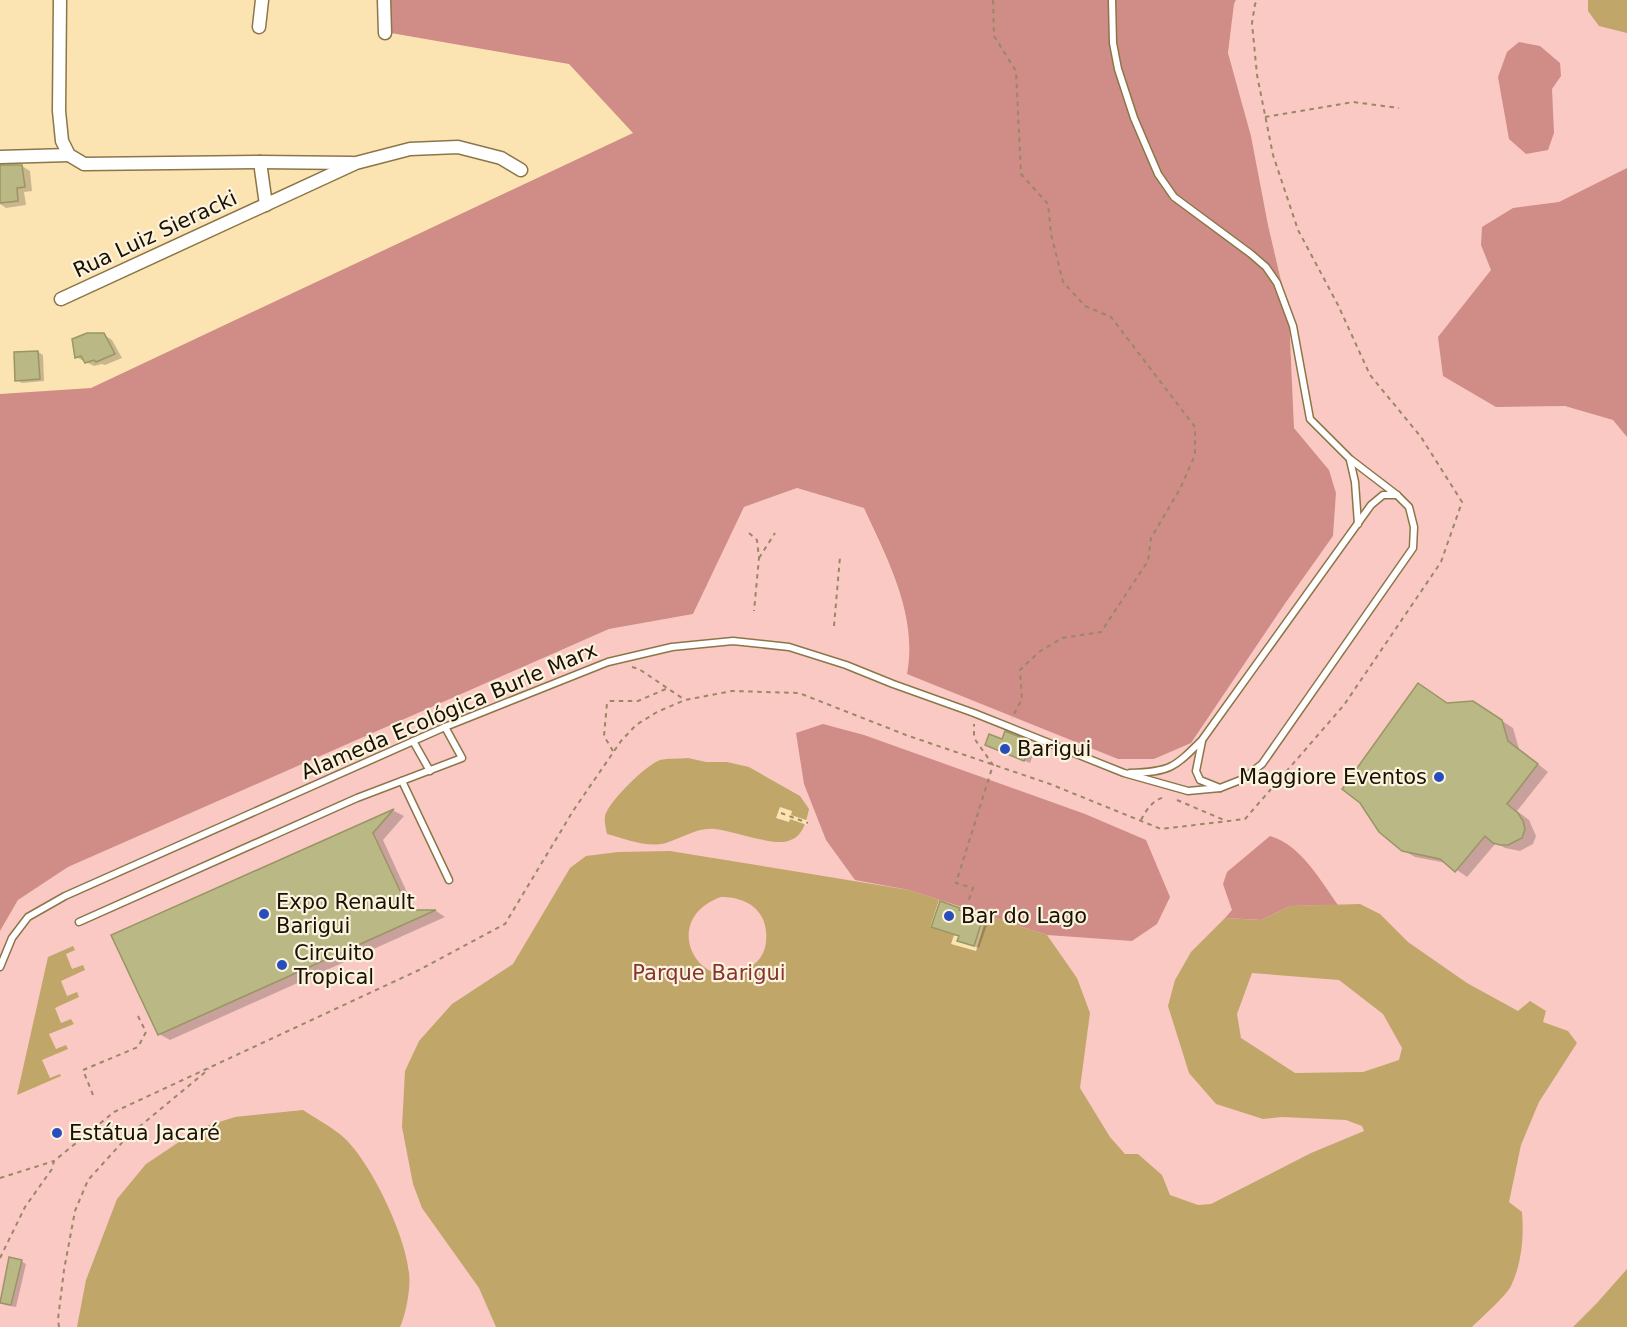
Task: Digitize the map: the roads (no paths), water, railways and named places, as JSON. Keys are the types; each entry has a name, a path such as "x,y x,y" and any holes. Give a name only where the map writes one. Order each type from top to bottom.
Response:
{"street":[{"path":"60,0 59,111 62,141 69,155 84,164 260,162 356,164"},
{"path":"258,27 262,0"},
{"path":"384,0 385,33"},
{"name":"Rua Luiz Sieracki","path":"61,300 356,164 410,149 458,147 501,158 521,170"},
{"path":"0,157 69,155"},
{"name":"Rua Luiz Sieracki","path":"260,162 266,205"}],"lane":[{"name":"Alameda Ecológica Burle Marx","path":"0,967 12,938 28,917 65,896 445,727 608,662 672,647 733,641 789,647 846,665 974,713 1124,773 1188,790 1220,788 1243,779 1262,764 1413,548 1414,527 1409,507 1350,459 1310,419 1293,326 1277,283 1266,267 1179,202 1158,174 1134,118 1118,69 1113,43 1112,0"},
{"path":"1350,459 1359,524"},
{"name":"Alameda Ecológica Burle Marx","path":"1124,773 1156,772 1179,764 1202,740 1371,505 1383,495 1397,495"},
{"path":"79,922 357,798 462,758 445,727"},
{"path":"1202,740 1196,771 1200,780 1220,788"},
{"path":"413,741 430,771"},
{"path":"402,781 449,880"}],"place":[{"name":"Barigui","path":"1005,749"},
{"name":"Maggiore Eventos","path":"1439,777"},
{"name":"Expo Renault Barigui","path":"264,914"},
{"name":"Bar do Lago","path":"949,916"},
{"name":"Circuito Tropical","path":"282,965"},
{"name":"Estátua Jacaré","path":"57,1133"}],"park label":[{"name":"Parque Barigui","path":"709,973"}]}
